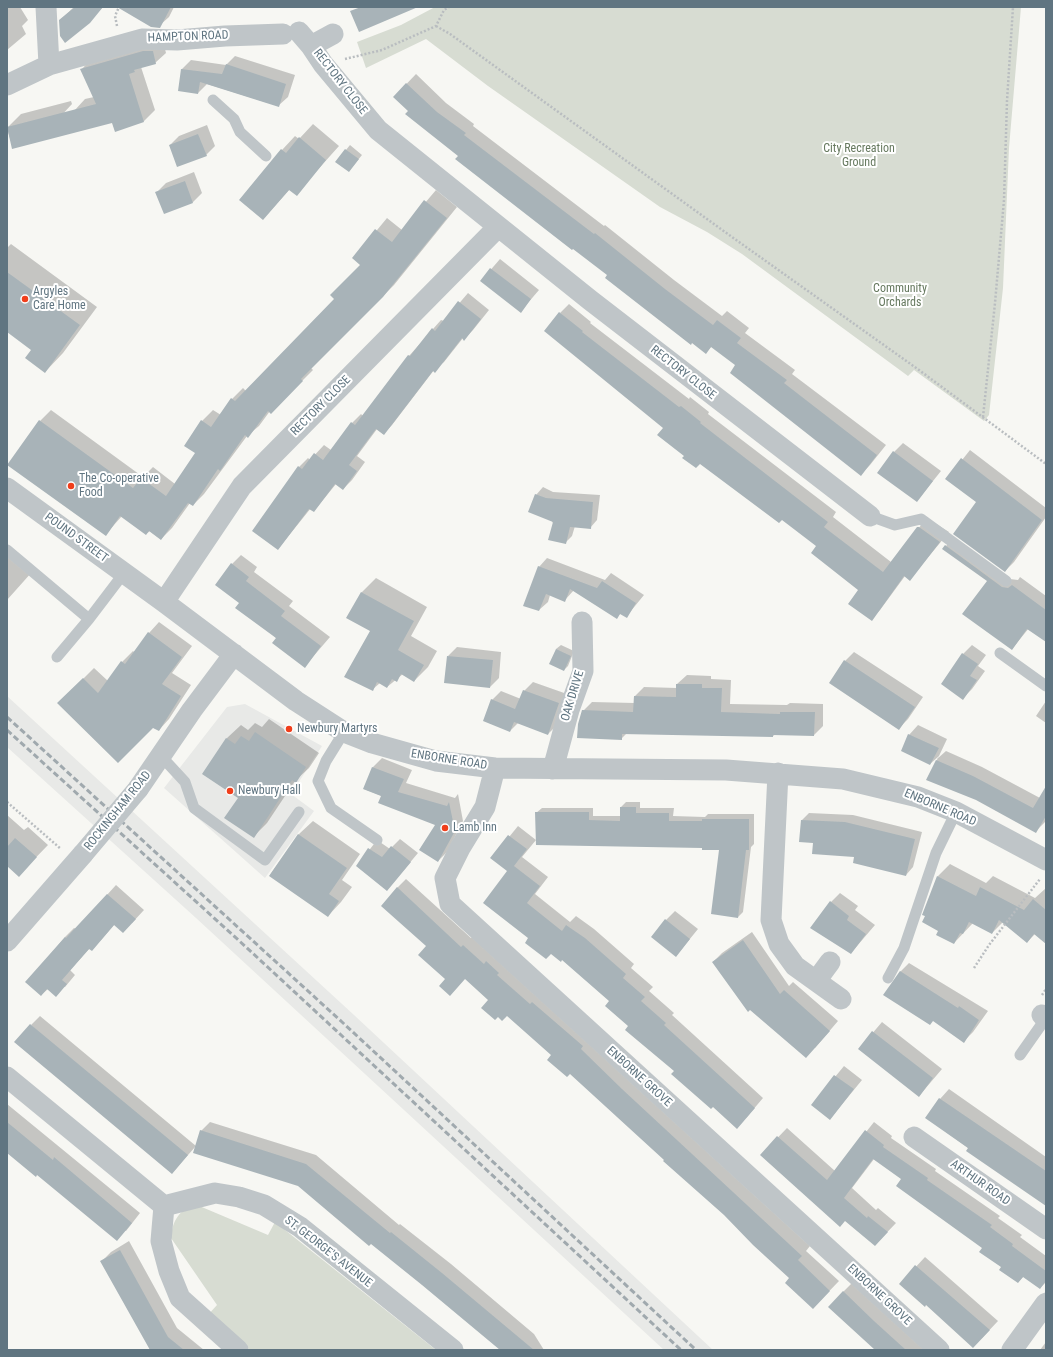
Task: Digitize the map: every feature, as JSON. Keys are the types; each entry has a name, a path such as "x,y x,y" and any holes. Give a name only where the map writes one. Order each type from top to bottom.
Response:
{"street":[{"path":"46,7 49,65"},
{"name":"RECTORY CLOSE","path":"298,37 333,34"},
{"name":"HAMPTON ROAD","path":"7,85 49,65 142,39 177,40 225,36 298,37"},
{"name":"RECTORY CLOSE","path":"298,37 323,64 378,130 498,227 776,446 870,516"},
{"name":"RECTORY CLOSE","path":"164,602 242,486 498,227"},
{"name":"POUND STREET","path":"7,488 145,588"},
{"name":"ENBORNE ROAD","path":"145,588 296,701 344,732 372,744 436,761 495,768 650,768 778,773 843,779 898,790 956,812 1044,860"},
{"name":"OAK DRIVE","path":"553,769 569,710 583,671 582,622"},
{"name":"ROCKINGHAM ROAD","path":"11,928 80,858 138,789 234,654"},
{"name":"ENBORNE GROVE","path":"495,768 485,807 460,848 445,878 450,904 939,1350"},
{"path":"778,773 771,920 779,944 795,966 841,999"},
{"path":"816,981 830,962"},
{"path":"7,1077 164,1206 161,1241 169,1271 180,1298 238,1350"},
{"name":"ARTHUR ROAD","path":"914,1136 1046,1229"},
{"name":"ST. GEORGE'S AVENUE","path":"164,1206 215,1193 239,1197 264,1205 300,1227 453,1350"},
{"path":"1012,1350 1046,1303"}],"lane":[{"path":"213,100 234,118 240,132 266,156"},
{"path":"870,516 895,525 921,519 1006,581"},
{"path":"7,550 88,619"},
{"path":"57,656 124,573"},
{"path":"1000,653 1046,686"},
{"path":"344,732 326,762 318,781 331,808 376,840"},
{"path":"160,756 184,782 194,808 265,860 299,812"},
{"path":"888,978 904,948 936,853 956,812"},
{"path":"1020,1055 1045,1017"}],"path":[{"path":"323,64 382,50 436,26 444,10 449,7"},
{"path":"983,418 1004,200 1007,101 1013,7"},
{"path":"436,26 450,34 919,370 1046,464"},
{"path":"7,802 80,858"},
{"path":"974,968 1044,860"}],"shaded area":[{"path":"7,696 354,1015 713,1350 664,1350 196,918 7,747"},
{"name":"Newbury Hall","path":"245,704 322,746 291,794 314,811 265,878 164,788 227,707"}],"green space":[{"name":"City Recreation Ground","path":"435,7 1021,7 1009,148 1003,288 989,415 984,421 914,370 908,376 742,254 707,232 660,207 488,86 426,39 366,68 357,42 401,25"},
{"path":"197,1205 268,1235 275,1222 436,1350 250,1350 207,1316 217,1305 171,1238 175,1221 181,1213 185,1209"}],"building":[{"path":"75,7 103,7 90,23 65,43 60,36 59,20"},
{"path":"117,7 171,7 160,28 151,27"},
{"path":"361,7 418,7 359,32 350,11"},
{"path":"143,51 153,51 156,64 134,70 135,72 129,74 144,122 115,132 112,123 12,149 7,127 96,104 80,69"},
{"path":"226,64 286,84 279,107 200,82 198,94 178,91 181,69 222,74"},
{"path":"406,83 437,112 466,133 464,135 594,234 595,233 665,289 713,325 717,320 741,338 737,343 787,380 784,383 877,455 861,476 730,373 735,365 711,347 706,354 692,343 691,345 605,278 607,275 573,249 572,250 455,159 458,156 405,114 408,111 393,97"},
{"path":"198,134 207,156 177,167 169,145"},
{"path":"299,137 326,160 297,196 289,190 263,220 239,200 281,149 286,153"},
{"path":"345,149 359,159 349,172 335,162"},
{"path":"185,181 193,203 164,214 155,192"},
{"path":"424,200 447,218 383,297 301,379 303,381 271,414 268,411 248,438 245,435 220,471 218,469 193,506 188,503 161,540 149,531 146,535 120,516 106,536 7,465 39,420 133,488 141,478 166,496 195,453 184,446 201,420 211,427 231,398 235,401 334,299 330,295 360,265 352,258 375,229 392,242"},
{"path":"490,268 531,299 521,313 480,281"},
{"name":"Argyles Care Home","path":"7,272 80,325 45,373 25,358 31,350 7,332"},
{"path":"458,301 481,319 464,341 462,338 435,373 433,371 384,435 376,429 349,465 357,471 343,490 335,484 314,512 309,509 278,550 252,531 298,466 302,469 314,453 323,460 351,422 355,425 408,355 410,356 432,328 435,331"},
{"path":"559,312 583,331 582,332 679,407 681,406 701,422 700,423 828,522 824,527 883,572 917,527 940,542 910,581 904,576 872,621 848,604 858,590 811,553 816,546 782,520 779,523 700,464 696,468 682,458 684,456 657,435 663,428 544,331"},
{"path":"893,451 933,481 917,502 877,473"},
{"path":"961,458 1042,520 1005,572 953,534 976,502 945,479"},
{"path":"535,494 546,498 593,502 591,529 570,527 566,544 548,540 553,522 528,512"},
{"path":"945,545 1002,587 1008,588 1012,585 1046,610 1046,642 1027,629 1012,650 962,614 987,581 942,549"},
{"path":"231,563 249,577 246,581 285,611 281,616 321,646 305,668 272,643 276,638 235,608 239,603 215,585"},
{"path":"538,566 597,588 602,581 636,603 627,618 620,614 617,619 570,589 565,602 546,594 539,611 523,606"},
{"path":"361,592 414,621 398,650 424,665 414,682 401,674 397,682 392,679 387,688 377,682 373,691 344,677 370,631 346,618"},
{"path":"148,632 182,657 162,684 181,696 159,731 153,728 118,763 57,703 83,678 98,693 121,661 125,664"},
{"path":"556,649 571,656 564,671 549,664"},
{"path":"962,653 978,664 970,676 977,680 963,700 941,684"},
{"path":"447,656 493,660 490,688 444,683"},
{"path":"844,660 915,707 899,730 829,683"},
{"path":"676,684 702,684 702,688 722,688 721,712 780,714 780,712 815,712 814,736 773,735 773,737 622,734 622,740 577,738 578,724 582,710 633,712 634,696 676,697"},
{"path":"523,690 559,703 548,735 514,722 510,732 483,721 491,699 515,709"},
{"path":"255,732 306,767 296,783 292,780 254,838 224,818 238,798 202,774 226,738 235,744 241,736 249,741"},
{"path":"908,734 939,748 930,765 901,751"},
{"path":"936,760 973,776 1033,808 1046,786 1046,816 1036,833 976,800 926,780"},
{"path":"372,767 404,779 398,792 447,806 449,802 455,831 438,862 419,850 435,825 378,803 381,796 363,789"},
{"path":"620,807 636,807 636,813 669,813 669,821 749,819 749,850 746,850 738,918 711,914 719,850 702,850 702,848 536,845 535,812 589,812 589,820 620,821"},
{"path":"801,820 845,822 915,839 906,876 853,863 854,857 812,854 813,843 799,842"},
{"path":"298,834 347,868 329,894 339,901 328,917 269,876"},
{"path":"508,835 527,849 514,866 540,886 527,903 562,931 566,925 585,938 626,974 623,978 645,997 641,1001 666,1023 664,1025 755,1108 737,1129 713,1107 711,1109 671,1074 674,1071 625,1030 628,1026 605,1006 609,1001 562,960 561,962 551,954 546,959 525,943 528,938 483,903 507,871 490,858"},
{"path":"15,838 37,857 19,877 7,866 7,847"},
{"path":"391,846 411,862 387,891 356,866 368,848 382,857"},
{"path":"937,876 976,896 980,887 1024,910 1033,899 1046,910 1046,944 1034,934 1027,943 999,920 992,934 969,922 963,934 960,933 954,944 936,935 938,931 922,922 925,916 922,915"},
{"path":"397,887 461,947 463,945 484,964 486,961 499,973 497,975 530,1004 532,1002 583,1046 581,1049 622,1089 802,1256 798,1260 830,1291 813,1309 785,1283 789,1278 753,1245 724,1215 663,1161 664,1160 570,1074 567,1077 547,1060 551,1055 507,1016 502,1021 498,1017 495,1020 481,1008 488,1000 465,979 450,996 439,986 445,979 418,955 426,946 381,906"},
{"path":"107,894 136,919 123,933 114,925 92,951 89,949 62,980 67,984 56,997 47,989 41,996 25,982 65,937 66,938"},
{"path":"830,901 849,916 847,920 866,934 851,954 810,928"},
{"path":"665,919 690,939 676,957 651,937"},
{"path":"743,940 780,994 784,990 830,1031 806,1058 750,1010 748,1012 712,962"},
{"path":"900,971 958,1008 959,1006 979,1020 964,1043 933,1021 930,1025 883,995"},
{"path":"30,1024 188,1155 172,1174 14,1042"},
{"path":"872,1031 933,1078 919,1097 858,1049"},
{"path":"834,1075 854,1089 830,1120 811,1105"},
{"path":"939,1098 1046,1171 1046,1206 966,1151 968,1148 925,1118"},
{"path":"7,1122 53,1160 54,1157 132,1223 117,1241 37,1175 36,1177 7,1153"},
{"path":"200,1130 306,1164 390,1233 391,1232 442,1273 534,1350 500,1350 371,1244 369,1246 298,1186 193,1153"},
{"path":"865,1130 884,1145 883,1147 928,1178 927,1180 992,1225 990,1227 1013,1244 1012,1246 1046,1271 1046,1281 1040,1289 1023,1277 1018,1283 999,1270 1001,1267 979,1252 982,1248 896,1186 901,1179 873,1159 844,1198 867,1218 868,1216 888,1232 875,1246 845,1221 840,1227 760,1155 777,1136 827,1180"},
{"path":"120,1250 168,1337 184,1350 150,1350 100,1261"},
{"path":"915,1265 990,1330 973,1348 926,1305 925,1307 899,1284"},
{"path":"843,1291 906,1350 875,1350 828,1307"}],"railway":[{"path":"7,717 342,1022 696,1350"},
{"path":"7,730 246,947 681,1350"}],"place":[{"name":"Argyles Care Home","path":"25,299"},
{"name":"The Co-operative Food","path":"71,486"},
{"name":"Newbury Martyrs","path":"289,729"},
{"name":"Newbury Hall","path":"230,791"},
{"name":"Lamb Inn","path":"445,828"}],"park label":[{"name":"Community Orchards","path":"900,296"}]}
